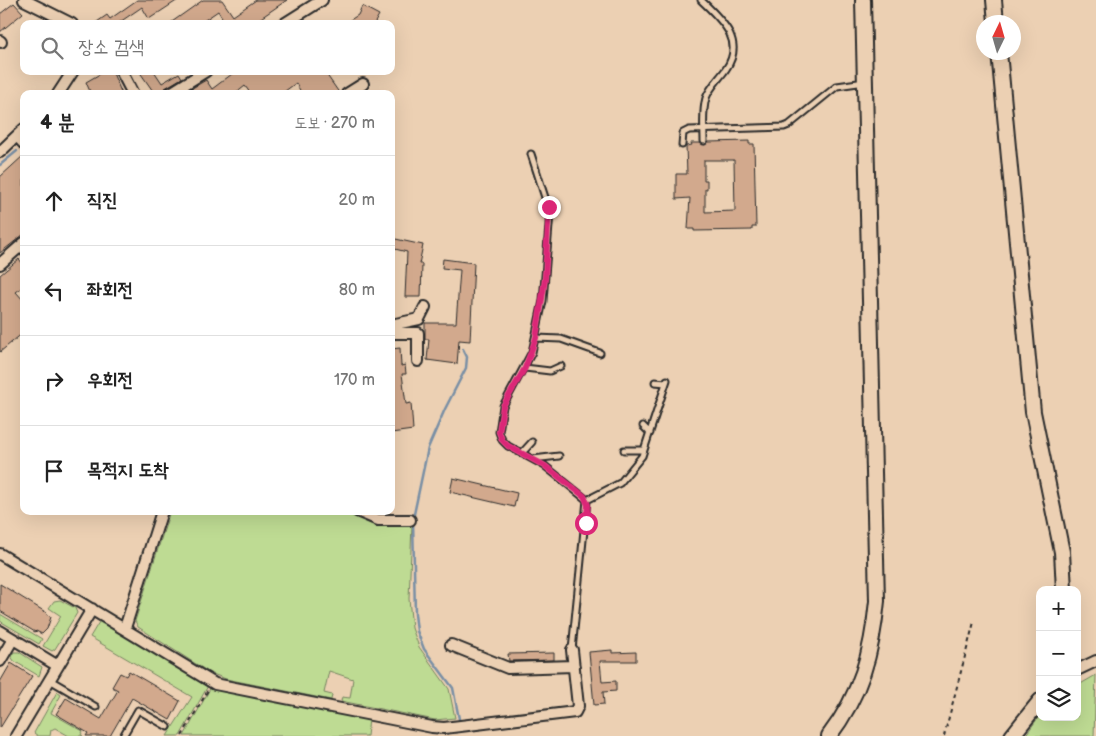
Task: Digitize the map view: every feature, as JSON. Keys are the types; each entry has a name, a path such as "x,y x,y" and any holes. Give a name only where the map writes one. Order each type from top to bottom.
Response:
{"street":[{"path":"24,0 43,3 66,20"},
{"path":"290,20 322,0"},
{"path":"829,736 847,712 860,684 874,626 876,601 867,82 863,0"},
{"path":"994,0 995,15"},
{"path":"1000,60 1033,412 1062,552 1064,586"},
{"path":"61,90 70,75"},
{"path":"123,75 131,90"},
{"path":"175,90 200,75"},
{"path":"353,90 363,84"},
{"path":"0,152 20,137"},
{"path":"0,264 20,246"},
{"path":"395,324 420,319 425,307"},
{"path":"395,333 418,333 418,361"},
{"path":"126,628 161,515"},
{"path":"366,515 378,520 410,520"},
{"path":"0,554 126,628 212,682 443,732 575,712 578,706 572,650"},
{"path":"20,735 92,609"},
{"path":"0,631 58,666"},
{"path":"0,661 13,639"},
{"path":"451,645 508,668 574,666"},
{"path":"1081,668 1096,661"},
{"path":"1012,736 1036,707"}],"lane":[{"path":"702,0 726,24 731,34 732,44 730,63 707,97 704,141"},
{"path":"682,145 686,131 789,126 837,86 849,82 867,82"},
{"path":"531,154 550,213 543,301 536,338 525,368 503,406 499,432 502,440 545,466 587,500"},
{"path":"536,338 561,339 600,353"},
{"path":"525,368 550,371 561,366"},
{"path":"587,500 620,483 631,472 644,450 667,382 655,382"},
{"path":"644,426 650,433"},
{"path":"522,453 532,442"},
{"path":"624,450 644,450"},
{"path":"532,459 559,456"},
{"path":"572,650 587,500"},
{"path":"50,680 96,707"},
{"path":"123,736 138,710 168,727"}],"path":[{"path":"944,736 974,622"},
{"path":"182,736 212,682"}],"green space":[{"path":"169,515 370,515 412,524 409,599 412,628 419,647 449,689 455,718 435,720 341,701 342,697 350,698 353,679 329,671 324,693 332,695 331,700 226,679 210,673 138,627 135,621"},
{"path":"60,600 75,608 77,613 52,651 43,646 61,616 49,608 54,601"},
{"path":"0,614 42,639 39,644 0,621"},
{"path":"102,617 209,684 180,736 167,736 192,697 90,637"},
{"path":"14,652 19,652 42,667 39,676 14,661 11,656"},
{"path":"1096,675 1094,736 1025,736 1036,721 1081,721 1081,684"},
{"path":"212,685 369,719 367,736 184,736"},
{"path":"57,692 61,695 51,713 83,731 81,735 83,736 69,736 55,728 51,730 50,736 38,736 34,733"}],"building":[{"path":"137,0 178,0 149,19 142,7 123,20 100,20 107,15 110,19"},
{"path":"203,0 222,0 233,16 256,0 287,0 258,20 224,20 218,11 205,20 175,20"},
{"path":"14,3 23,13 0,32 0,14"},
{"path":"362,6 379,15 376,20 350,20 358,15"},
{"path":"98,75 114,75 120,90 89,90 86,82"},
{"path":"142,75 157,75 162,83 176,75 180,75 182,78 164,90 152,90"},
{"path":"231,75 327,75 337,90 300,90 296,83 286,90 248,90 245,86 240,90 189,90 206,80 212,89"},
{"path":"749,141 749,144 754,144 756,227 752,227 752,230 694,231 694,229 688,229 690,198 676,199 676,174 687,174 686,146 692,145 691,143 705,145 708,142","holes":["704,160 734,160 735,211 705,212 707,180 704,180"]},
{"path":"20,159 20,237 0,253 0,177"},
{"path":"395,239 423,245 419,264 422,264 421,297 405,297 407,252 395,249"},
{"path":"19,259 20,260 20,289 16,292 20,296 20,335 0,352 0,275"},
{"path":"443,259 474,263 470,341 459,340 457,364 427,360 429,339 425,339 425,323 456,323 460,270 442,268"},
{"path":"400,348 401,366 405,365 406,374 402,374 406,404 411,403 413,430 395,432 395,349"},
{"path":"453,478 517,493 514,507 450,492"},
{"path":"0,584 51,617 47,629 42,634 35,632 0,611"},
{"path":"612,650 612,653 636,652 636,661 600,661 602,682 616,681 616,691 603,692 604,704 594,705 589,652"},
{"path":"554,653 554,660 509,661 508,654"},
{"path":"11,663 32,676 0,728 0,682"},
{"path":"129,671 180,701 170,720 132,698 110,736 86,736 88,733 56,714 66,698 101,719 118,690 112,687 120,673 126,676"}],"waterway":[{"path":"0,165 17,151"},
{"path":"459,719 453,688 424,649 417,631 413,519 428,448 466,368 467,357 463,349"}],"route":[{"path":"549,207 543,301 536,338 525,368 503,406 499,432 502,440 508,446 545,466 584,496 588,505 586,523"}]}
